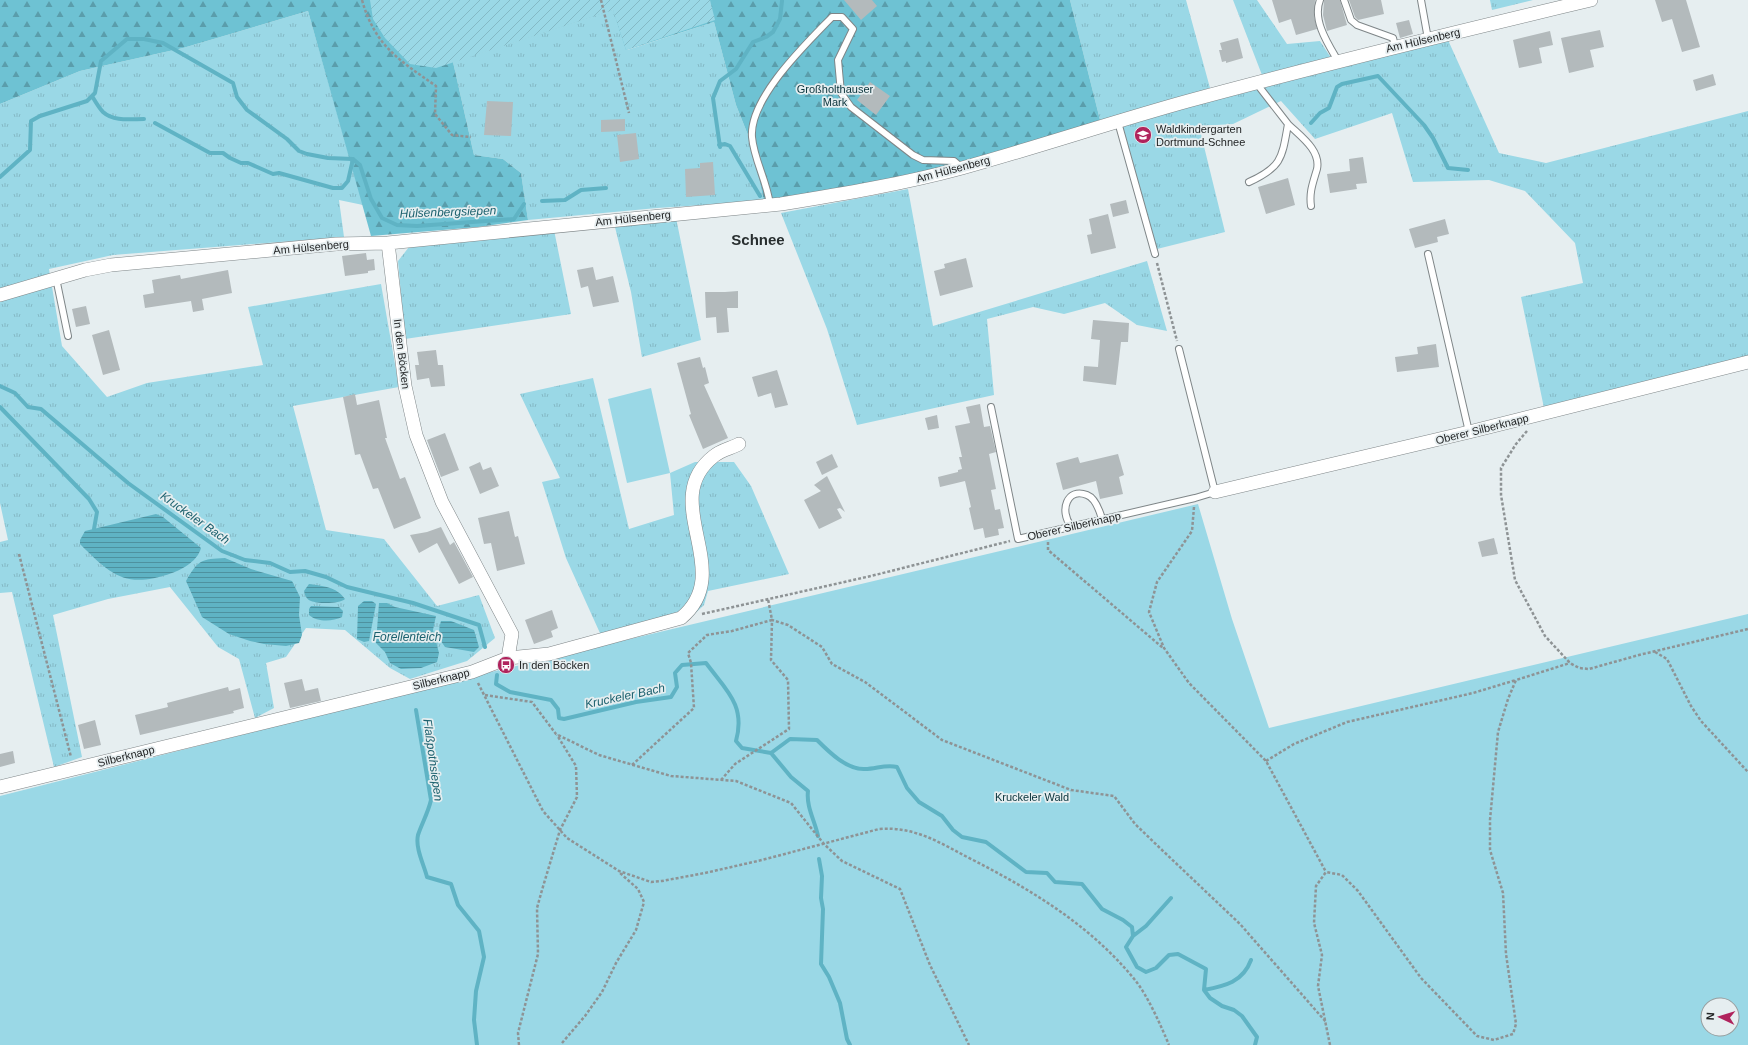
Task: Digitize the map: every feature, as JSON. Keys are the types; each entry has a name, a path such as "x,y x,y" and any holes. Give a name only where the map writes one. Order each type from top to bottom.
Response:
{"street":[{"name":"Am Hülsenberg","path":"0,295 56,278 112,265 336,244 388,243 770,205 841,195 892,185 962,168 1188,101 1257,84 1395,46 1590,0"},
{"name":"In den Böcken","path":"388,243 405,386 416,435 442,502 512,634 508,658"},
{"name":"Oberer Silberknapp","path":"1215,492 1469,432 1748,362"},
{"name":"Silberknapp","path":"0,787 472,672 508,658 549,654 681,618 692,609 698,599 702,578 702,557 691,507 692,487 701,470 715,455 739,444"}],"lane":[{"path":"1320,0 1317,8 1324,37 1338,61"},
{"path":"1344,0 1351,20 1357,25 1393,38 1395,46"},
{"path":"1421,0 1428,39"},
{"path":"770,205 768,191 757,159 752,136 757,110 774,83 799,52 832,17 842,18 852,29 838,60 841,93 851,107 913,155 923,160 954,161 962,168"},
{"path":"1257,84 1288,124 1310,145 1317,156 1317,168 1309,194 1311,206"},
{"path":"1118,122 1155,254"},
{"path":"1250,182 1268,174 1279,161 1288,124"},
{"path":"1428,254 1469,432"},
{"path":"56,278 68,336"},
{"path":"1179,349 1215,492"},
{"name":"Oberer Silberknapp","path":"991,407 1018,539 1215,492"},
{"path":"1071,526 1064,514 1065,506 1073,495 1087,495 1092,498 1102,519"}],"path":[{"path":"362,0 368,21 378,38 399,60 436,86 435,114 452,135 471,137"},
{"path":"601,0 629,113"},
{"path":"1155,254 1179,349"},
{"path":"1542,414 1516,444 1501,468 1501,495 1515,580 1545,636 1570,663 1579,668 1589,669 1748,629"},
{"path":"1195,498 1192,531 1157,582 1149,612 1164,648 1189,683 1266,761 1326,872"},
{"path":"1048,532 1048,550 1164,648"},
{"path":"681,618 871,576 1018,539"},
{"path":"18,554 74,769"},
{"path":"721,780 735,764 789,729 788,680 771,660 772,620 768,599"},
{"path":"632,765 694,708 691,663 688,653 707,636 772,620 788,625 822,647 832,664 865,682 942,740 1071,790 1114,796 1135,824 1240,924 1326,1022"},
{"path":"1654,652 1667,659 1690,706 1701,721 1748,772"},
{"path":"1266,761 1294,744 1347,722 1473,693 1570,663"},
{"path":"1326,872 1342,875 1358,892 1421,978 1477,1036 1494,1040 1513,1034 1516,1024 1506,954 1503,893 1490,850 1490,827 1498,732 1508,699 1516,680"},
{"path":"519,1045 518,1033 538,954 537,908 560,830 577,797 576,766 556,734 532,702 484,695 543,811 560,830 567,838 619,871 638,889 644,902 636,930 616,963 602,992 585,1016 562,1043"},
{"path":"556,734 599,755 632,765 671,776 736,781 792,803 824,844 842,861 900,889 930,965 969,1045"},
{"path":"619,871 651,882 662,881 705,874 879,829 894,828 910,830 931,838 1017,883 1064,913 1087,931 1136,981 1169,1045"},
{"path":"1326,872 1316,886 1314,923 1322,955 1318,986 1330,1045"}],"green space":[{"name":"Großholthauser Mark","path":"0,0 1070,0 1101,124 880,185 764,201 750,140 736,105 714,22 626,50 613,10 453,62 474,155 503,159 521,173 528,220 478,227 371,236 308,11 183,48 80,71 0,104"},
{"path":"370,0 710,0 715,20 626,50 613,10 436,68 410,64 385,38 373,19"},
{"path":"1070,0 1186,0 1210,88 1101,124"},
{"path":"1233,0 1257,0 1287,44 1320,41 1337,67 1448,40 1499,153 1546,163 1748,111 1748,356 1544,408 1521,297 1583,283 1575,243 1525,191 1489,180 1413,182 1392,113 1315,139 1281,101 1233,124 1199,126 1225,232 1157,249 1123,127 1262,75"},
{"path":"1490,0 1533,0 1492,10"},
{"path":"613,10 627,50 714,22 736,105 750,140 764,201 657,208 528,220 521,173 503,159 474,155 453,62"},
{"path":"308,11 363,205 339,200 344,237 113,255 49,269 62,346 107,397 147,383 263,365 248,307 381,284 399,387 293,406 326,530 384,539 437,606 479,595 495,638 467,661 410,679 390,668 345,630 306,628 286,657 266,663 274,708 255,718 239,659 218,647 170,587 108,599 53,615 82,757 54,767 12,592 0,593 0,542 8,540 0,503 0,104 80,71 183,48"},
{"path":"908,189 933,326 1147,261 1167,331 1137,325 1105,303 1064,314 1033,307 987,319 994,395 857,425 827,329 781,213"},
{"path":"675,213 701,340 642,357 631,292 613,219"},
{"path":"554,230 571,314 405,339 398,261 409,247"},
{"path":"593,378 629,529 674,515 670,473 695,462 734,462 751,486 789,574 708,591 704,605 687,621 604,642 566,558 542,482 560,478 520,394"},
{"path":"651,388 670,473 627,483 608,399"},
{"name":"Kruckeler Wald","path":"1198,504 1232,619 1269,728 1748,614 1748,1045 0,1045 0,796 470,677"}],"water":[{"path":"156,514 163,517 201,548 194,560 177,571 156,578 143,580 131,579 111,571 101,564 80,544 80,540 85,531"},
{"path":"225,558 251,569 292,581 300,597 299,615 302,635 299,643 286,646 250,641 229,634 202,617 186,581 197,565 201,562 210,559"},
{"path":"309,584 324,586 334,590 345,599 339,602 329,603 311,601 307,598 304,591"},
{"name":"Forellenteich","path":"364,601 372,601 376,604 369,641 364,642 357,639 358,606"},
{"name":"Forellenteich","path":"379,603 387,603 395,607 436,616 433,630 439,653 437,662 421,668 401,669 390,663 385,652 376,643"},
{"path":"311,606 339,607 343,611 342,617 329,620 316,619 309,615 309,609"},
{"name":"Forellenteich","path":"441,621 451,621 474,630 479,647 474,652 445,647 439,634"}],"building":[{"path":"844,0 872,0 877,6 861,20"},
{"path":"1272,0 1315,0 1314,16 1317,29 1296,35 1291,19 1279,23"},
{"path":"1324,0 1340,0 1347,25 1327,31 1323,15"},
{"path":"1349,0 1381,0 1384,14 1358,20 1355,17"},
{"path":"1655,0 1686,0 1700,47 1682,52 1672,19 1662,22"},
{"path":"1409,20 1413,34 1400,38 1396,23"},
{"path":"1600,30 1604,47 1590,50 1594,67 1569,73 1561,38"},
{"path":"1550,31 1553,45 1539,48 1542,63 1519,68 1513,40"},
{"path":"1238,38 1243,58 1226,63 1226,61 1222,62 1219,50 1222,50 1220,43"},
{"path":"1713,74 1716,85 1696,91 1693,80"},
{"path":"870,82 890,96 876,115 857,100"},
{"path":"487,101 513,102 511,136 484,135"},
{"path":"625,119 625,131 601,132 601,120"},
{"path":"636,133 639,159 620,162 617,135"},
{"path":"1363,157 1367,183 1356,184 1357,189 1330,193 1327,174 1350,171 1349,159"},
{"path":"713,162 715,195 686,197 685,169 700,168 700,163"},
{"path":"1288,178 1295,205 1266,214 1258,187"},
{"path":"1126,200 1129,213 1113,217 1110,204"},
{"path":"1108,214 1116,248 1091,254 1087,235 1092,234 1089,219"},
{"path":"1445,219 1449,234 1437,237 1438,242 1415,248 1409,229"},
{"path":"366,253 367,260 374,259 375,270 368,271 368,273 345,276 342,256"},
{"path":"966,258 973,287 940,296 934,271 945,268 944,264"},
{"path":"593,267 596,280 613,276 619,302 593,307 588,286 581,288 577,270"},
{"path":"228,270 232,293 202,299 204,310 193,312 191,301 145,308 143,295 154,293 152,280 180,275 181,279"},
{"path":"738,291 738,308 727,308 729,332 717,333 716,317 706,318 705,292"},
{"path":"86,306 90,324 76,327 72,309"},
{"path":"1093,320 1129,323 1128,342 1121,342 1116,385 1083,381 1084,366 1098,367 1100,340 1091,339"},
{"path":"109,330 120,370 103,375 92,335"},
{"path":"1436,344 1439,367 1397,372 1395,357 1418,354 1417,347"},
{"path":"436,350 438,365 443,365 445,386 431,387 429,378 417,380 415,365 419,365 417,352"},
{"path":"700,357 703,368 705,367 709,383 704,385 728,438 703,449 689,415 691,414 677,363"},
{"path":"777,370 788,405 775,408 771,393 758,397 752,377"},
{"path":"355,394 357,405 379,400 387,438 385,438 400,479 405,477 421,518 394,529 378,488 373,489 360,454 355,455 343,397"},
{"path":"980,404 984,427 990,426 996,452 989,454 996,489 991,490 995,510 1000,509 1004,528 998,529 999,535 985,538 983,528 974,530 969,508 971,507 965,481 940,487 938,477 958,472 958,470 962,469 959,457 962,457 955,426 970,423 966,407"},
{"path":"937,415 939,428 928,430 925,418"},
{"path":"445,433 459,470 441,477 427,440"},
{"path":"832,454 838,467 822,475 816,462"},
{"path":"1118,454 1124,475 1119,477 1123,494 1100,499 1096,481 1063,490 1056,463 1078,457 1080,463"},
{"path":"480,462 483,470 491,467 499,486 480,494 469,467"},
{"path":"827,476 845,512 840,508 837,509 842,518 819,529 804,500 821,491 814,485"},
{"path":"509,511 515,537 518,536 525,564 497,571 491,543 484,544 478,518"},
{"path":"441,527 450,545 454,542 473,577 459,584 437,543 419,553 410,535 427,532"},
{"path":"1494,538 1498,554 1482,557 1478,542"},
{"path":"552,610 558,628 551,631 553,637 534,644 525,620"},
{"path":"302,679 305,691 318,688 321,701 290,708 284,683"},
{"path":"228,687 229,691 240,688 244,708 233,711 234,713 140,735 135,715 168,707 167,703"},
{"path":"95,720 101,745 84,749 78,725"},
{"path":"13,751 15,763 0,767 0,754"}],"waterway":[{"name":"Hülsenbergsiepen","path":"720,147 713,98 720,81 736,69 753,42 766,37 773,32 780,19 782,1"},
{"name":"Hülsenbergsiepen","path":"0,177 30,150 31,121 40,116 87,101 95,93 101,61 127,39 144,39 163,43 233,83 237,97 247,110 287,139 299,151 328,158 353,159 360,165 371,199 382,218 397,225 417,226 514,219 524,204"},
{"path":"1311,123 1320,113 1329,108 1337,87 1342,84 1378,76 1424,125 1433,138 1448,168 1468,170"},
{"path":"92,96 103,112 107,115 117,119 144,119"},
{"path":"155,123 210,153 223,153 241,163 248,163 273,174 279,173 333,188 342,188 348,181 353,159"},
{"path":"719,145 725,144 730,146 760,196"},
{"name":"Hülsenbergsiepen","path":"542,201 565,200 581,190 606,188"},
{"name":"Kruckeler Bach","path":"0,386 15,393 28,407 41,409 128,483 222,551 245,560 270,563 290,572 305,571 326,577 347,587 413,603 479,625 485,647"},
{"path":"0,407 89,499 97,512 94,529"},
{"name":"Kruckeler Bach","path":"497,675 496,684 510,692 551,700 558,709 559,718 564,719 636,702 671,697 677,687 675,673 682,665 706,663 727,690 736,708 738,717 736,741 742,748 771,753 790,739 817,740 827,750 852,767 858,769 889,766 897,767 907,788 919,802 942,816 953,830 962,837 986,842 1026,872 1047,873 1055,882 1082,884 1102,909 1123,920 1132,927 1133,936 1126,947 1137,967 1146,972 1156,968 1169,955 1178,954 1206,969 1204,990 1210,998 1222,1006 1234,1010 1242,1016 1257,1037 1255,1045"},
{"name":"Flaßpothsiepen","path":"416,710 431,800 417,840 420,856 427,877 451,884 458,905 479,931 484,957 476,991 474,1020 477,1045"},
{"path":"771,753 791,777 808,791 809,808 818,836"},
{"path":"819,859 822,876 821,898 823,909 821,964 829,977 840,1003 847,1039 850,1045"},
{"path":"1133,936 1146,926 1171,898"},
{"path":"1204,990 1219,987 1232,982 1243,973 1251,960"}],"place":[{"name":"Waldkindergarten Dortmund-Schnee","path":"1143,135"},
{"name":"In den Böcken","path":"506,665"}],"district":[{"name":"Schnee","path":"758,240"}]}
